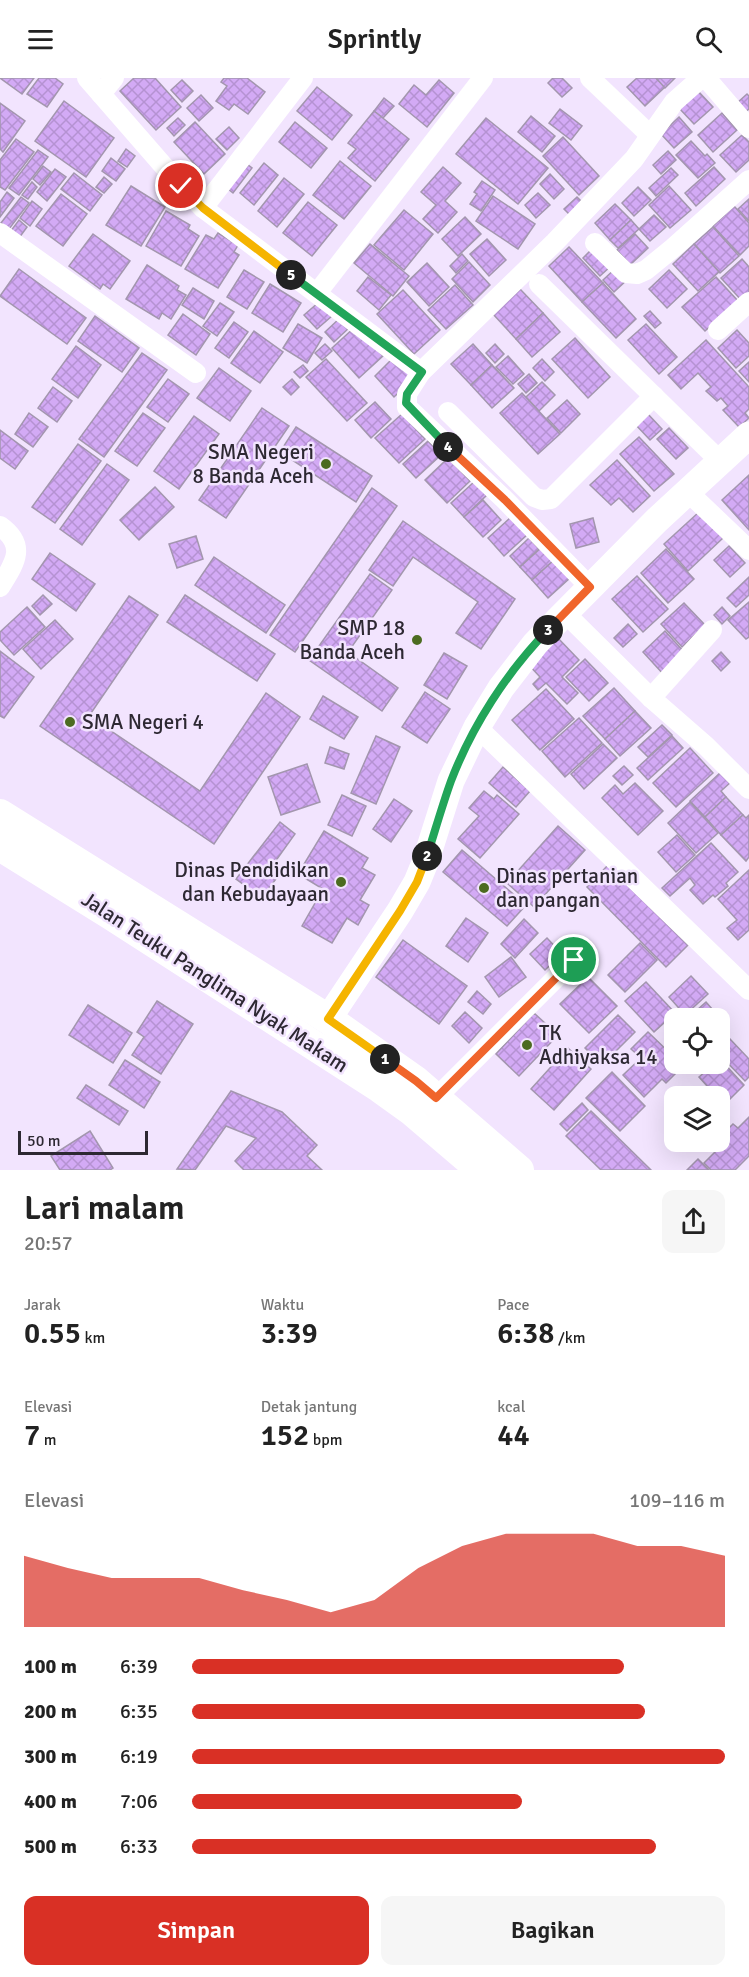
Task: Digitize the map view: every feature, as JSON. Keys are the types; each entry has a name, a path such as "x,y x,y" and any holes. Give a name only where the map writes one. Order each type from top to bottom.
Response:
{"main road":[{"name":"Jalan Teuku Panglima Nyak Makam","path":"0,814 328,1019 416,1081 519,1170"},
{"name":"Jalan Teuku Panglima Nyak Makam","path":"0,846 380,1088 412,1111 482,1170"}],"street":[{"path":"87,78 203,208 422,372"},
{"path":"102,94 114,78"},
{"path":"203,208 303,78"},
{"path":"317,293 483,78"},
{"path":"590,78 650,135"},
{"path":"590,587 505,500 407,407 407,394 422,372 555,242 634,159 674,102 701,78"},
{"path":"706,78 749,128"},
{"path":"595,243 626,273 637,274 646,270 673,248 749,180"},
{"path":"0,233 196,373"},
{"path":"540,284 720,461"},
{"path":"718,330 749,302"},
{"path":"448,412 534,497 542,500 551,499 654,396"},
{"path":"328,1019 417,882 451,781 477,727 517,666 534,644 590,587 687,491 749,435"},
{"path":"687,491 749,550"},
{"path":"0,526 12,537 17,553 14,564 0,587"},
{"path":"565,613 651,698 706,746 749,789"},
{"path":"651,698 712,630"},
{"path":"477,727 749,990"},
{"path":"436,1098 574,960"}],"building":[{"path":"0,78 34,78 22,94"},
{"path":"39,78 55,78 63,84 47,107 27,94"},
{"path":"134,78 155,78 181,107 156,130 120,91"},
{"path":"224,78 247,78 265,92 248,114 234,104 229,110 216,101 227,86 221,82"},
{"path":"553,78 562,78 572,88 562,97 548,83"},
{"path":"637,78 656,78 665,87 645,106 627,87"},
{"path":"656,78 675,78 665,88"},
{"path":"182,80 193,91 182,102 171,90"},
{"path":"439,80 454,93 427,127 399,104 414,85 426,95"},
{"path":"317,87 352,115 332,140 297,111"},
{"path":"698,91 713,107 694,124 679,108"},
{"path":"747,94 749,109 745,112 737,103"},
{"path":"201,95 213,108 199,121 187,108"},
{"path":"384,98 394,106 383,118 374,111"},
{"path":"64,101 114,138 86,177 35,141"},
{"path":"0,103 25,121 3,152 0,149"},
{"path":"560,109 582,126 571,140 549,123"},
{"path":"374,111 409,139 375,181 348,158 356,149 348,143"},
{"path":"722,113 737,130 713,152 698,135"},
{"path":"531,116 555,136 542,152 518,132"},
{"path":"679,117 692,132 674,148 661,134"},
{"path":"178,118 185,125 174,136 167,128"},
{"path":"486,118 548,168 518,204 456,154"},
{"path":"195,122 225,154 204,174 174,142"},
{"path":"295,122 327,148 311,168 279,142"},
{"path":"229,127 239,138 227,150 216,139"},
{"path":"742,135 749,142 749,160 736,172 720,155"},
{"path":"563,137 599,176 579,195 543,156"},
{"path":"16,139 34,152 5,190 0,187 0,160"},
{"path":"691,141 715,163 698,178 676,155"},
{"path":"126,149 135,156 127,167 118,161"},
{"path":"38,150 48,157 19,195 9,188"},
{"path":"668,151 676,160 661,174 653,165"},
{"path":"111,158 125,169 116,181 102,171"},
{"path":"243,161 252,168 233,193 223,185"},
{"path":"340,161 371,186 344,219 313,195"},
{"path":"264,163 278,175 254,205 240,193"},
{"path":"43,166 51,172 40,185 33,179"},
{"path":"443,167 461,183 445,201 457,212 438,233 423,219 436,205 421,192"},
{"path":"714,167 725,179 696,206 685,193"},
{"path":"671,168 678,175 656,196 649,188"},
{"path":"55,169 66,177 47,201 37,192"},
{"path":"74,173 102,195 90,211 61,189"},
{"path":"550,174 564,189 554,199 540,184"},
{"path":"104,177 112,184 104,193 96,187"},
{"path":"284,178 304,194 277,227 258,211"},
{"path":"482,181 495,190 481,211 470,204 477,194 474,192"},
{"path":"32,182 37,187 28,199 22,195"},
{"path":"131,186 165,207 141,246 106,225"},
{"path":"669,186 691,210 670,228 649,205"},
{"path":"638,187 651,200 634,216 622,203"},
{"path":"7,192 14,198 0,217 0,202"},
{"path":"538,193 550,205 536,218 525,205"},
{"path":"61,194 87,214 63,246 36,226"},
{"path":"493,196 535,224 518,249 476,221"},
{"path":"21,197 29,203 9,229 1,223"},
{"path":"577,197 583,203 570,215 564,209"},
{"path":"749,199 749,221 738,209"},
{"path":"32,201 42,209 30,226 20,218"},
{"path":"308,202 337,225 312,256 283,233"},
{"path":"615,204 631,220 610,240 595,223"},
{"path":"734,206 749,223 749,246 740,255 713,226"},
{"path":"404,210 433,234 404,270 374,245"},
{"path":"166,211 190,225 188,229 199,236 181,266 146,246"},
{"path":"654,215 666,227 650,241 639,229"},
{"path":"465,217 481,234 458,256 442,239"},
{"path":"19,220 27,227 19,238 10,232"},
{"path":"631,220 639,229 618,248 610,240"},
{"path":"713,227 739,256 720,273 694,244"},
{"path":"218,233 238,245 234,252 239,255 218,288 185,269 206,235 214,239"},
{"path":"93,234 130,261 110,289 103,284 100,289 69,266"},
{"path":"635,234 648,248 630,265 617,250"},
{"path":"487,239 506,260 489,276 470,254"},
{"path":"370,244 409,276 393,296 354,263"},
{"path":"694,244 719,272 698,291 673,264"},
{"path":"595,246 612,265 600,276 583,258"},
{"path":"569,247 603,283 582,302 549,266"},
{"path":"462,254 468,261 456,273 450,266"},
{"path":"742,259 749,267 749,296 743,302 721,278"},
{"path":"469,262 490,285 473,302 452,279"},
{"path":"427,263 449,287 429,306 407,282"},
{"path":"147,265 179,286 177,290 186,295 171,319 162,313 159,319 126,299"},
{"path":"617,267 628,279 614,292 603,280"},
{"path":"19,269 86,318 67,344 0,296"},
{"path":"244,270 264,282 247,309 227,297"},
{"path":"669,270 687,289 667,308 649,289"},
{"path":"368,277 391,295 379,310 357,291"},
{"path":"716,277 738,301 705,331 682,307"},
{"path":"603,283 636,319 616,338 582,302"},
{"path":"270,284 301,303 283,332 252,313"},
{"path":"455,285 473,305 446,329 428,310"},
{"path":"193,288 214,301 204,319 182,305"},
{"path":"520,289 543,313 516,339 493,314"},
{"path":"403,290 440,330 414,354 377,314"},
{"path":"319,302 332,316 317,329 304,315"},
{"path":"220,303 234,312 217,336 203,326"},
{"path":"650,311 661,323 655,328 644,316"},
{"path":"543,313 560,332 532,357 516,339"},
{"path":"183,314 210,334 196,355 168,335"},
{"path":"95,316 139,348 122,372 78,341"},
{"path":"341,317 350,327 334,342 325,332"},
{"path":"234,322 248,332 229,358 215,348"},
{"path":"298,324 322,338 307,363 283,348"},
{"path":"646,324 677,357 659,374 628,340"},
{"path":"356,326 383,356 359,378 332,348"},
{"path":"737,330 749,343 749,356 736,368 718,348"},
{"path":"254,331 283,352 260,383 231,363"},
{"path":"575,338 610,377 588,398 552,359"},
{"path":"706,340 749,387 749,409 745,413 749,418 739,427 723,410 728,406 721,398 717,401 706,391 711,387 698,373 681,389 668,375"},
{"path":"325,344 332,351 322,360 315,353"},
{"path":"473,344 492,365 471,385 451,364"},
{"path":"495,344 504,354 495,363 486,353"},
{"path":"76,346 101,365 78,398 52,379"},
{"path":"142,353 167,370 104,457 79,439"},
{"path":"395,356 415,377 394,397 375,376"},
{"path":"508,356 524,374 513,384 496,367"},
{"path":"326,359 367,403 347,421 306,377"},
{"path":"542,359 554,372 545,381 533,368"},
{"path":"749,362 749,382 739,371"},
{"path":"303,365 308,371 300,378 294,372"},
{"path":"492,365 514,388 492,408 471,385"},
{"path":"219,368 251,391 230,421 197,398"},
{"path":"529,374 537,383 526,393 518,384"},
{"path":"168,379 189,394 168,422 147,407"},
{"path":"292,379 299,387 291,395 283,387"},
{"path":"542,382 555,395 539,411 526,397"},
{"path":"53,387 72,401 57,422 38,408"},
{"path":"522,393 560,434 538,454 500,413"},
{"path":"567,400 580,414 561,433 547,418"},
{"path":"375,402 391,419 371,438 355,420"},
{"path":"262,408 289,426 226,518 199,500"},
{"path":"29,413 48,427 33,447 15,434"},
{"path":"143,413 165,428 137,466 115,451"},
{"path":"647,413 662,429 650,440 635,424"},
{"path":"402,414 425,439 399,463 375,438"},
{"path":"194,416 219,434 179,489 154,471"},
{"name":"SMA Negeri 8 Banda Aceh","path":"296,427 372,476 356,502 280,452"},
{"path":"669,428 688,448 676,459 657,439"},
{"path":"0,430 28,451 15,469 0,458"},
{"path":"639,437 674,474 654,491 620,454"},
{"path":"428,441 441,455 416,478 403,464"},
{"path":"78,444 101,461 55,523 32,507"},
{"path":"448,458 470,481 447,503 425,480"},
{"path":"617,460 650,496 633,512 619,498 611,505 590,485"},
{"path":"107,464 129,480 82,545 60,529"},
{"path":"749,475 749,530 722,500"},
{"path":"474,482 487,495 464,517 451,503"},
{"path":"155,487 174,507 139,540 120,520"},
{"path":"372,488 397,506 295,652 270,635"},
{"path":"483,500 501,520 483,537 464,517"},
{"path":"699,512 723,538 688,571 664,544"},
{"path":"510,518 527,535 504,556 488,538"},
{"path":"593,518 599,542 576,548 570,524"},
{"path":"403,521 515,599 481,649 456,633 478,602 413,557 393,586 369,570"},
{"path":"196,536 203,559 177,568 169,544"},
{"path":"529,538 539,549 520,567 510,556"},
{"path":"729,546 745,563 730,577 714,560"},
{"path":"542,547 554,560 532,580 520,567"},
{"path":"666,549 694,579 668,603 641,573"},
{"path":"50,553 95,584 76,611 32,579"},
{"path":"214,557 285,605 266,633 195,585"},
{"path":"554,560 570,578 548,598 532,580"},
{"path":"370,574 392,590 348,652 398,688 382,711 309,660"},
{"path":"637,576 668,609 643,632 612,599"},
{"path":"749,577 749,595 736,607 727,598"},
{"path":"43,595 52,604 40,615 32,606"},
{"path":"185,595 275,654 257,681 167,622"},
{"name":"SMA Negeri 4","path":"129,596 158,615 89,716 200,791 266,693 300,717 214,844 40,726"},
{"path":"749,602 749,637 746,639 728,620"},
{"path":"684,603 705,625 682,647 661,624"},
{"path":"27,607 45,627 14,655 0,640 0,632"},
{"path":"722,607 730,616 722,624 714,615"},
{"path":"55,620 73,639 41,669 23,649"},
{"path":"628,624 637,634 623,647 614,638"},
{"path":"665,631 686,654 664,675 643,652"},
{"path":"556,636 579,660 562,677 578,693 567,704 546,683 538,690 533,684 540,677 528,664"},
{"path":"0,651 34,677 4,718 0,716"},
{"path":"721,652 730,662 721,671 712,661"},
{"path":"444,653 467,666 447,699 424,685"},
{"path":"585,659 608,683 589,701 566,677"},
{"path":"614,688 635,711 605,739 583,716"},
{"path":"546,689 574,719 540,750 512,720"},
{"path":"425,692 450,709 427,743 402,727"},
{"path":"323,696 358,717 344,739 310,719"},
{"path":"635,711 651,728 620,756 605,739"},
{"path":"579,718 602,743 565,777 542,751"},
{"path":"662,725 672,735 648,757 638,747"},
{"path":"376,736 400,747 376,804 351,793"},
{"path":"672,736 683,748 648,780 637,768"},
{"path":"603,744 617,758 584,789 571,774"},
{"path":"330,747 349,754 344,769 325,763"},
{"path":"690,748 713,773 676,807 653,783"},
{"path":"307,764 320,802 281,815 268,777"},
{"path":"624,766 633,775 622,785 613,776"},
{"path":"503,767 530,791 516,807 489,783"},
{"path":"722,771 732,781 721,791 726,797 705,817 690,801"},
{"path":"635,783 663,811 638,835 602,798 615,785 623,794"},
{"path":"484,791 494,799 497,795 519,814 480,858 458,839 479,816 469,808"},
{"path":"342,795 366,806 352,836 328,825"},
{"path":"726,797 743,815 721,835 705,817"},
{"path":"394,799 412,811 391,842 373,829"},
{"path":"690,802 718,833 696,853 668,823"},
{"path":"743,815 746,818 749,815 749,857 746,861 721,835"},
{"path":"280,822 295,834 272,866 281,872 262,898 236,879"},
{"path":"558,826 585,850 534,907 507,883"},
{"name":"Dinas Pendidikan dan Kebudayaan","path":"324,831 368,858 362,868 375,875 360,900 369,905 358,925 347,918 332,943 302,926 323,889 298,874"},
{"path":"677,835 695,855 676,872 658,852"},
{"path":"711,843 738,872 726,883 728,886 703,904 690,890 695,885 690,878 670,896 662,888"},
{"name":"Dinas pertanian dan pangan","path":"462,850 526,905 507,926 443,872"},
{"path":"608,865 688,945 666,967 587,887"},
{"path":"749,870 749,930 738,940 727,928 737,920 718,899"},
{"path":"466,918 488,933 468,962 446,946"},
{"path":"524,919 538,933 515,958 501,944"},
{"path":"547,938 562,954 545,970 530,954"},
{"path":"403,940 467,986 439,1024 376,977"},
{"path":"640,943 657,960 625,992 608,975"},
{"path":"511,957 526,977 499,997 485,977"},
{"path":"691,976 708,994 693,1008 679,1008 669,997"},
{"path":"588,977 617,1006 589,1033 560,1004"},
{"path":"646,982 670,1008 664,1008 664,1023 654,1032 625,1001"},
{"path":"477,991 491,1004 483,1014 468,1002"},
{"path":"157,1001 193,1024 161,1074 132,1055 144,1037 137,1032"},
{"path":"706,1002 711,1008 699,1008"},
{"path":"88,1005 132,1033 113,1063 69,1035"},
{"path":"465,1012 482,1028 469,1043 452,1026"},
{"name":"TK Adhiyaksa 14","path":"534,1013 558,1035 519,1076 496,1054"},
{"path":"618,1015 635,1032 602,1065 585,1048"},
{"path":"648,1032 664,1047 664,1074 675,1074 666,1083 662,1079 644,1097 623,1075 641,1058 631,1049"},
{"path":"730,1039 749,1059 749,1077 745,1081 730,1065"},
{"path":"568,1048 591,1069 554,1110 531,1089"},
{"path":"125,1060 160,1082 144,1108 109,1085"},
{"path":"730,1070 744,1085 730,1099 730,1086 707,1086 699,1077 702,1074 730,1074"},
{"path":"612,1072 645,1106 620,1131 586,1098"},
{"path":"86,1085 128,1111 119,1125 77,1098"},
{"path":"231,1091 282,1112 317,1145 307,1156 322,1170 244,1170 235,1161 256,1138 226,1126 195,1170 177,1169"},
{"path":"582,1103 588,1110 567,1131 560,1124"},
{"path":"591,1111 651,1170 601,1170 566,1136"},
{"path":"749,1117 749,1156 735,1170 711,1170 704,1163 715,1152 730,1152 730,1127 733,1124 738,1128"},
{"path":"90,1131 113,1168 110,1170 60,1170 51,1156"},
{"path":"698,1159 709,1170 687,1170"}],"place":[{"name":"SMA Negeri 8 Banda Aceh","path":"326,464"},
{"name":"SMP 18 Banda Aceh","path":"417,640"},
{"name":"SMA Negeri 4","path":"70,722"},
{"name":"Dinas Pendidikan dan Kebudayaan","path":"341,882"},
{"name":"Dinas pertanian dan pangan","path":"484,888"},
{"name":"TK Adhiyaksa 14","path":"527,1045"}],"route":[{"path":"181,186 203,208 422,372 407,394 407,407 505,500 590,587 534,644 501,688 477,727 451,781 417,882 328,1019 416,1081 436,1098 574,960"}]}
